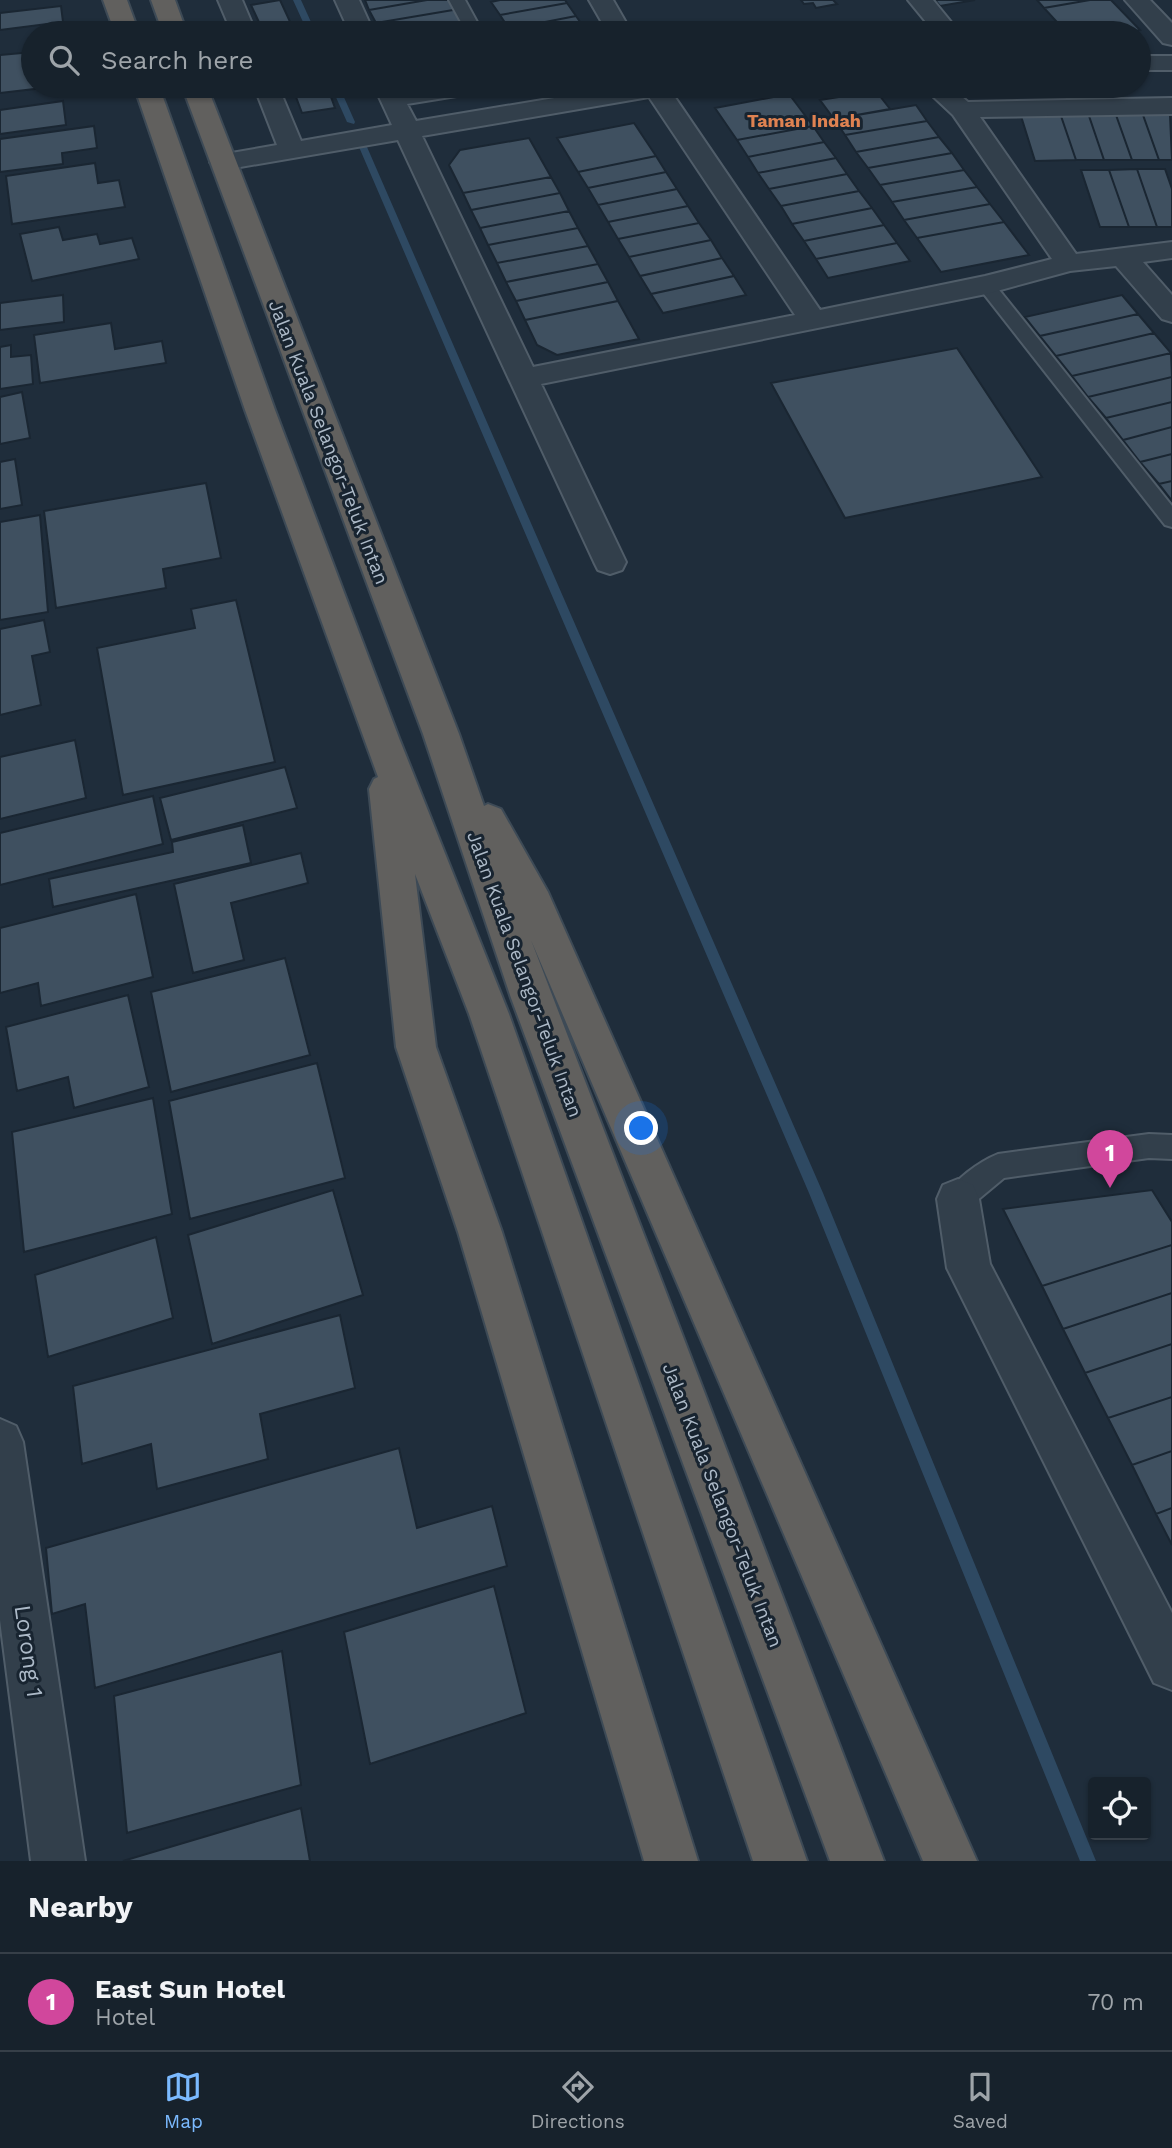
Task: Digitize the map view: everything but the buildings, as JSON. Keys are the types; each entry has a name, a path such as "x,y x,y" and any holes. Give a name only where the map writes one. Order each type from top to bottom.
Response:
{"highway":[{"path":"115,0 123,21"},
{"path":"163,0 171,21"},
{"path":"150,98 265,423 381,738 489,1014 780,1861"},
{"name":"Jalan Kuala Selangor-Teluk Intan","path":"199,98 441,734 531,998 857,1861"},
{"path":"441,734 529,892 950,1861"},
{"path":"381,738 416,1047 480,1232 671,1861"}],"street":[{"path":"230,0 239,21"},
{"path":"347,0 357,21"},
{"path":"601,0 613,21"},
{"path":"920,0 938,21"},
{"path":"1137,0 1170,32"},
{"path":"1151,63 1172,63"},
{"path":"270,98 292,151"},
{"path":"392,98 610,562"},
{"path":"223,162 601,98"},
{"path":"670,98 813,321"},
{"path":"948,98 961,110 1069,264"},
{"path":"961,110 1172,106"},
{"path":"525,378 986,285 1069,264 1172,250"},
{"path":"1124,257 1172,313"},
{"path":"957,1199 969,1269 1172,1665"},
{"name":"Lorong 1","path":"0,1442 58,1861"}],"lane":[{"path":"457,0 468,21"},
{"path":"986,285 1172,520"},
{"path":"957,1199 998,1166 1149,1146 1172,1147"}],"waterway":[{"path":"297,0 307,21"},
{"path":"340,98 351,122"},
{"path":"363,147 816,1193 1088,1861"}],"place":[{"name":"East Sun Hotel","path":"1110,1188"}],"district":[{"name":"Taman Indah","path":"804,121"}]}
